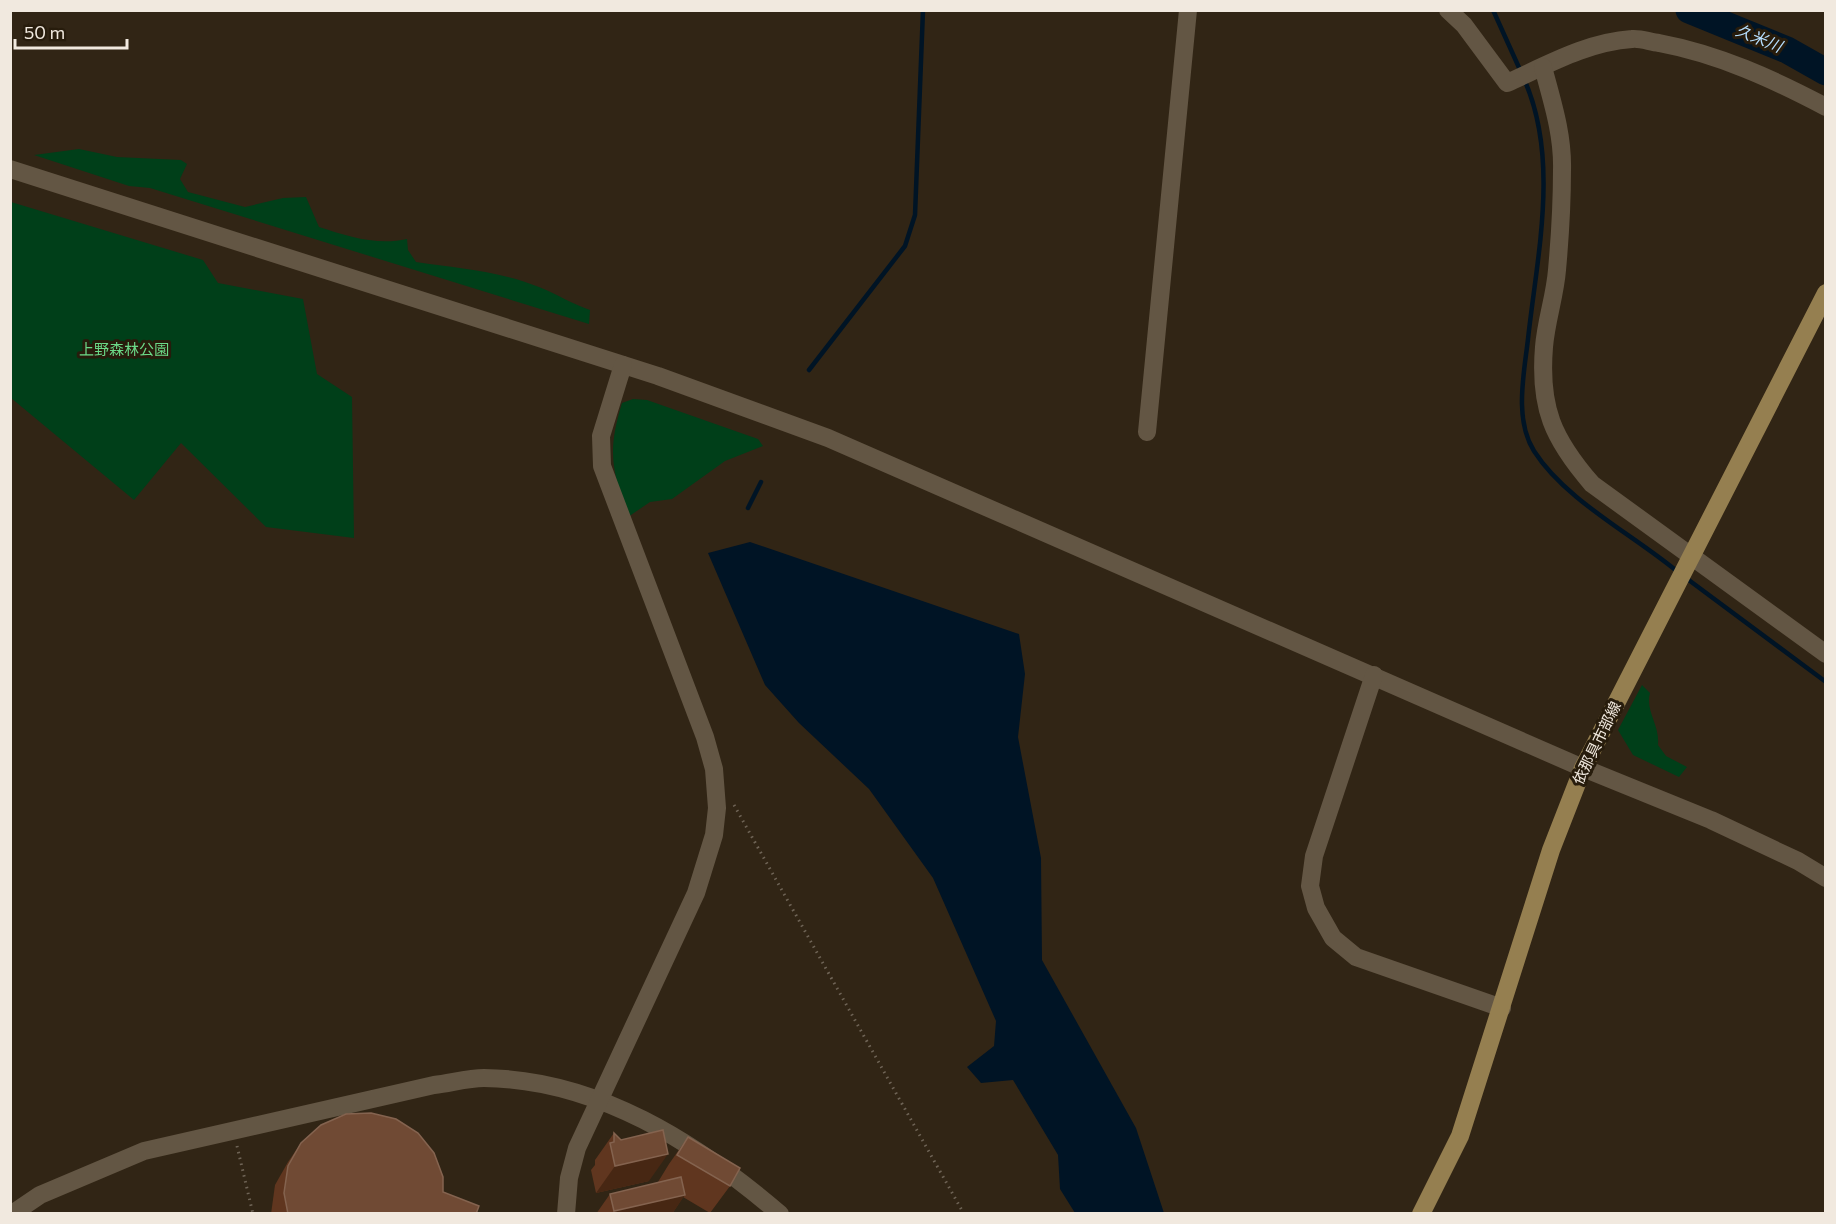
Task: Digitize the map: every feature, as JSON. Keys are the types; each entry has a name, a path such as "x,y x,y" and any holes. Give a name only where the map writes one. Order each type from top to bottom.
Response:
{"main road":[{"name":"依那具市部線","path":"1421,1214 1460,1136 1551,850 1583,768 1826,293"}],"street":[{"path":"1146,432 1188,10"},
{"path":"1448,10 1464,25 1507,83 1583,48 1633,38 1685,48 1734,64 1787,86 1826,106"},
{"path":"1541,68 1561,134 1563,167 1557,271 1544,347 1545,394 1553,429 1567,456 1592,484 1826,654"},
{"path":"10,170 623,365 828,438 1583,768 1711,820 1798,861 1826,878"},
{"path":"566,1214 569,1178 577,1148 598,1098 696,893 714,835 717,808 714,769 705,736 602,466 601,436 623,365"},
{"path":"1374,675 1314,856 1310,886 1316,908 1333,938 1356,957 1502,1008"},
{"path":"12,1214 40,1195 144,1151 434,1085 482,1078 556,1085 598,1098 655,1125 744,1183 780,1214"}],"path":[{"path":"731,800 964,1214"},
{"path":"237,1145 253,1214"}],"green space":[{"path":"79,149 117,157 181,160 187,164 180,179 188,192 245,207 283,198 306,197 319,227 373,241 407,239 408,250 416,262 478,271 524,282 590,310 589,324 150,188 129,186 34,155"},
{"name":"上野森林公園","path":"11,202 203,260 218,283 303,299 317,374 352,397 354,538 266,527 181,443 134,500 11,398"},
{"path":"633,399 647,400 758,439 763,446 725,461 672,499 650,502 628,517 615,473 613,448 622,403"},
{"path":"1642,685 1650,693 1649,706 1657,731 1658,745 1666,756 1687,767 1679,777 1633,755 1618,730"}],"water":[{"path":"750,542 1019,634 1025,674 1018,737 1041,858 1042,960 1136,1128 1164,1213 1075,1213 1060,1189 1058,1155 1013,1080 981,1083 967,1067 994,1046 996,1021 933,878 869,789 799,723 765,685 708,553"}],"building":[{"path":"371,1113 396,1119 418,1133 434,1153 443,1177 443,1192 479,1206 476,1214 288,1214 284,1193 288,1166 301,1143 321,1125 346,1114"},
{"path":"663,1130 668,1154 615,1166 610,1143 614,1142 614,1133 621,1140"},
{"path":"688,1137 740,1168 730,1186 677,1155"},
{"path":"681,1177 685,1195 614,1211 610,1194"}],"waterway":[{"path":"809,370 905,246 915,215 923,10"},
{"path":"1493,10 1521,72"},
{"name":"久米川","path":"1689,10 1787,50 1826,72"},
{"path":"1524,79 1535,110 1541,142 1543,175 1540,241 1522,396 1522,411 1528,438 1534,451 1564,486 1582,502 1679,573"},
{"path":"748,508 761,482"},
{"path":"1686,578 1826,682"}]}
